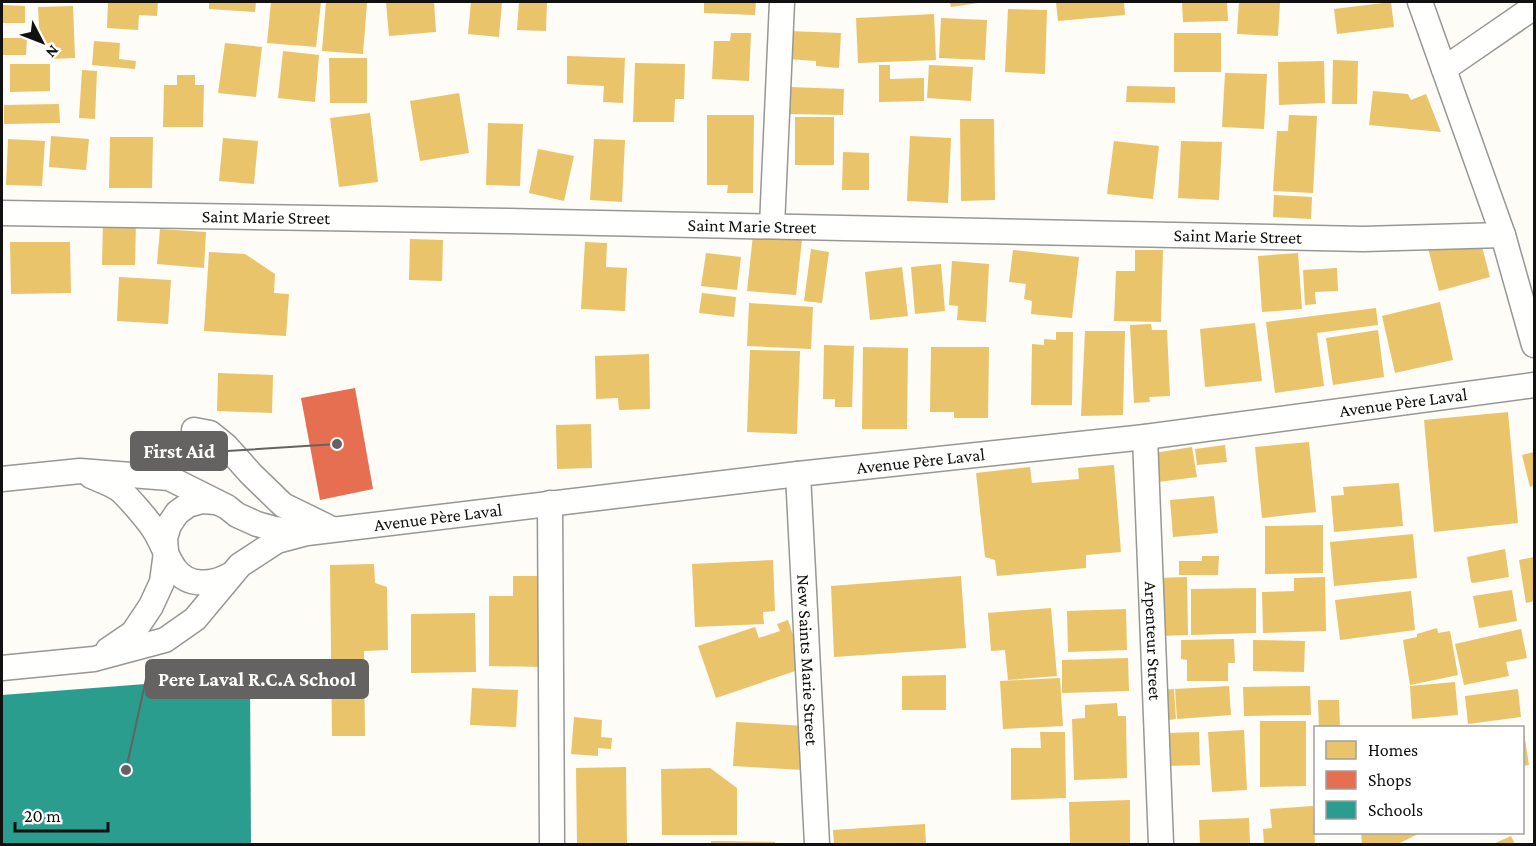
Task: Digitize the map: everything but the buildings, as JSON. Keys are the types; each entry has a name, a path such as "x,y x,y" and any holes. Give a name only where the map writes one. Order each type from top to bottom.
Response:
{"street":[{"path":"772,226 782,2"},
{"path":"1420,2 1503,235 1534,345"},
{"path":"1444,69 1534,7"},
{"name":"Saint Marie Street","path":"2,213 1364,239 1503,235"},
{"name":"Avenue Père Laval","path":"307,532 550,502 1145,437 1534,385"},
{"path":"194,430 210,433 226,446 283,505 332,529"},
{"name":"Arpenteur Street","path":"1145,437 1161,844"},
{"path":"2,479 80,471 169,478 227,507 237,515 275,530 307,532"},
{"path":"80,471 119,489 153,528 176,570 185,578 196,582 219,581 278,541 307,532"},
{"name":"New Saints Marie Street","path":"798,474 817,844"},
{"path":"94,659 133,633 152,606 162,582 166,552 165,538 169,525 177,513 188,505 202,501 216,502"},
{"path":"550,502 552,844"},
{"path":"2,668 94,659 165,640 195,619 235,570 245,553 246,539 237,515"}],"place":[{"name":"First Aid","path":"337,444"},
{"name":"Pere Laval R.C.A School","path":"126,770"}]}
